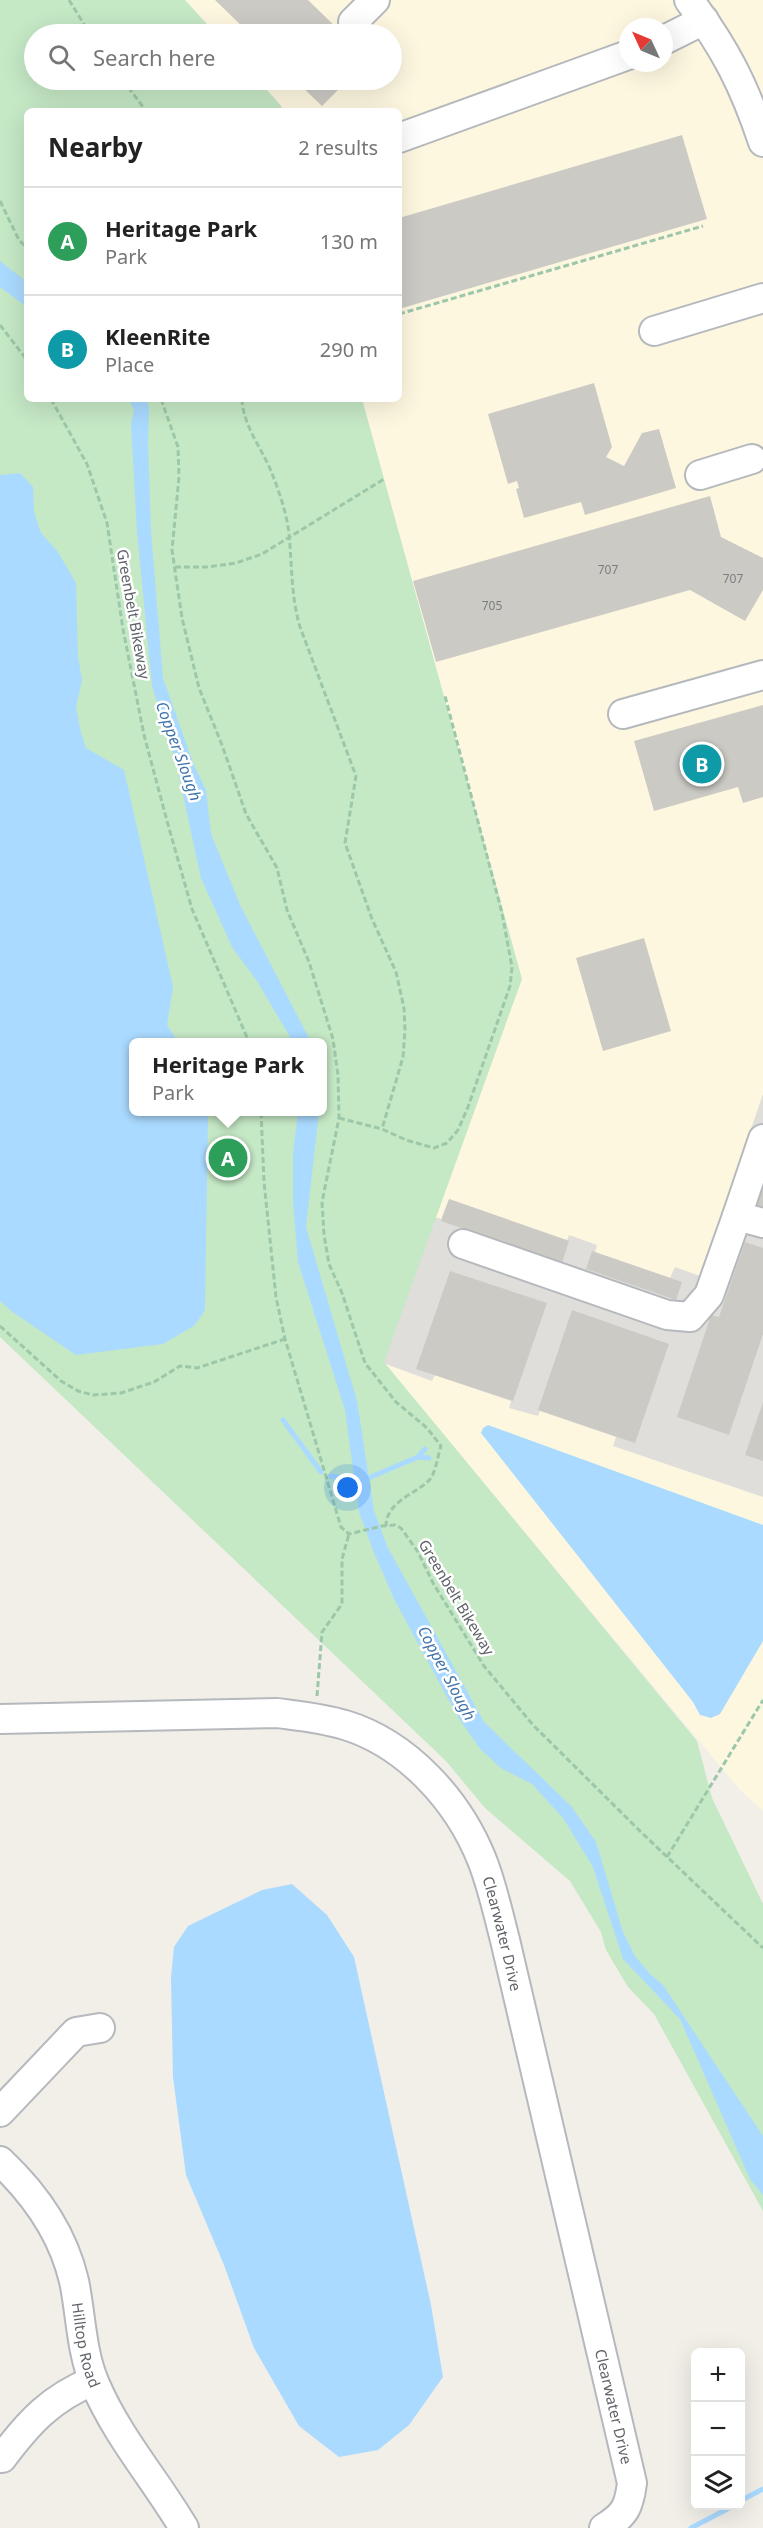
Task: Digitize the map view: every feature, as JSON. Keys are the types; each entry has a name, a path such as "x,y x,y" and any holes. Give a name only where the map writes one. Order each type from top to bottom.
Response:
{"street":[{"path":"353,22 375,0"},
{"path":"673,32 697,10 758,109 763,142"},
{"path":"402,137 619,58"},
{"path":"654,331 763,298"},
{"path":"700,475 752,459"},
{"path":"623,714 763,675"},
{"path":"463,1244 667,1315 690,1317 709,1295 750,1220 763,1139"},
{"name":"Clearwater Drive","path":"0,1719 265,1713 320,1718 371,1735 391,1747 428,1778 458,1815 483,1862 505,1940 632,2483 629,2504 618,2520 604,2528"},
{"path":"0,2112 76,2032 100,2028"},
{"name":"Hilltop Road","path":"0,2161 35,2200 56,2233 73,2279 86,2355 93,2381 124,2439 184,2528"},
{"path":"2,2458 23,2429 57,2399 70,2390 93,2381"}],"path":[{"path":"69,0 84,24"},
{"path":"130,90 144,108"},
{"path":"0,201 19,240 24,245"},
{"path":"402,313 703,226"},
{"path":"0,325 24,356"},
{"name":"Greenbelt Bikeway","path":"53,402 87,464 107,524 123,629 144,735 166,821 192,909 247,1038"},
{"path":"162,402 178,447 179,477 172,550 182,618 199,688 246,814 277,868 287,910 309,962 333,1039 338,1075 339,1118 322,1202 329,1264 342,1293 365,1363 396,1402 427,1428 441,1446 431,1478 409,1493 394,1508 384,1526 364,1532 349,1534 341,1527 285,1339 276,1297 264,1182 261,1116"},
{"path":"243,402 248,425 273,476 289,537 295,611 356,776 345,843 372,919 396,972 404,1008 403,1057 382,1129"},
{"path":"175,567 207,567 236,563 262,554 384,479"},
{"path":"339,1118 382,1129 406,1140 434,1148 447,1143 458,1130 468,1107 510,987 512,968 502,913 445,696"},
{"path":"0,1326 61,1381 78,1391 93,1395 121,1393 154,1382 180,1366 197,1368 285,1339"},
{"name":"Greenbelt Bikeway","path":"384,1526 395,1525 401,1528 418,1552 433,1583 484,1666 532,1725 763,1948"},
{"path":"316,1696 322,1632 342,1604 342,1559 349,1534"},
{"path":"668,1857 763,1700"}],"shaded area":[{"path":"185,0 763,0 763,1811 740,1790 383,1362 521,979 363,402 402,402 402,108 282,108 267,90 402,90 402,24 207,24"},
{"path":"763,1094 763,1497 613,1446 616,1437 540,1411 538,1416 509,1408 511,1401 435,1375 432,1381 383,1363 434,1217 441,1219 449,1199 567,1240 569,1235 597,1245 595,1252 670,1278 675,1267 700,1276"}],"green space":[{"path":"0,0 185,0 207,24 24,24 24,90 267,90 282,108 24,108 24,402 363,402 522,979 384,1362 697,1741 712,1798 763,1904 763,2211 654,2014 628,1987 606,1950 601,1932 570,1881 485,1808 446,1761 0,1337"}],"water":[{"path":"0,261 24,280 24,305 0,287"},
{"name":"Copper Slough","path":"130,402 147,402 151,532 163,678 193,763 206,790 211,834 241,907 309,1038 291,1038 257,981 232,947 201,878 176,762 152,686 137,531 131,423 134,410"},
{"path":"20,473 33,487 34,512 41,533 58,552 76,583 78,657 82,680 76,707 81,733 86,748 124,770 173,987 167,1025 175,1038 129,1038 129,1116 208,1116 205,1310 195,1325 163,1344 76,1355 0,1301 0,475"},
{"name":"Copper Slough","path":"298,1116 319,1116 306,1227 357,1401 374,1511 388,1548 484,1722 571,1806 596,1842 623,1932 635,1956 663,1985 763,2136 763,2195 750,2179 680,2019 623,1959 593,1867 563,1818 532,1784 501,1768 481,1750 458,1717 394,1599 359,1512 345,1410 298,1262 293,1203 293,1154"},
{"path":"488,1425 763,1525 763,1641 720,1714 711,1718 700,1715 693,1702 481,1433"},
{"path":"292,1884 327,1915 354,1957 431,2305 443,2377 409,2425 378,2450 339,2457 299,2426 254,2348 224,2265 186,2175 173,2077 171,1977 174,1947 188,1926 262,1890"}],"building":[{"path":"215,0 308,0 333,24 240,24"},
{"path":"305,90 338,90 322,106"},
{"path":"682,135 707,219 402,308 402,217"},
{"path":"594,383 612,447 606,457 624,466 642,433 659,429 676,488 585,515 581,502 524,518 516,489 519,488 517,481 508,484 488,414"},
{"path":"710,496 721,537 763,558 763,590 745,621 690,590 436,662 413,581"},
{"path":"763,705 763,797 743,803 738,787 654,811 634,741"},
{"path":"644,938 671,1031 603,1051 576,958"},
{"path":"763,1171 763,1208 751,1204"},
{"path":"449,1199 569,1241 562,1263 441,1221"},
{"path":"745,1242 763,1248 763,1334 729,1435 677,1417 711,1315 719,1317"},
{"path":"592,1251 682,1282 676,1300 586,1269"},
{"path":"450,1271 547,1303 513,1401 416,1369"},
{"path":"572,1310 669,1344 635,1443 538,1410"},
{"path":"763,1402 763,1461 745,1455"}],"waterway":[{"path":"283,1420 321,1472"},
{"path":"331,1476 361,1481 418,1457 425,1449"},
{"path":"418,1457 429,1458"},
{"path":"745,2498 763,2489"},
{"path":"691,2528 725,2510"}],"place":[{"name":"KleenRite","path":"702,764"},
{"name":"Heritage Park","path":"228,1158"}]}
